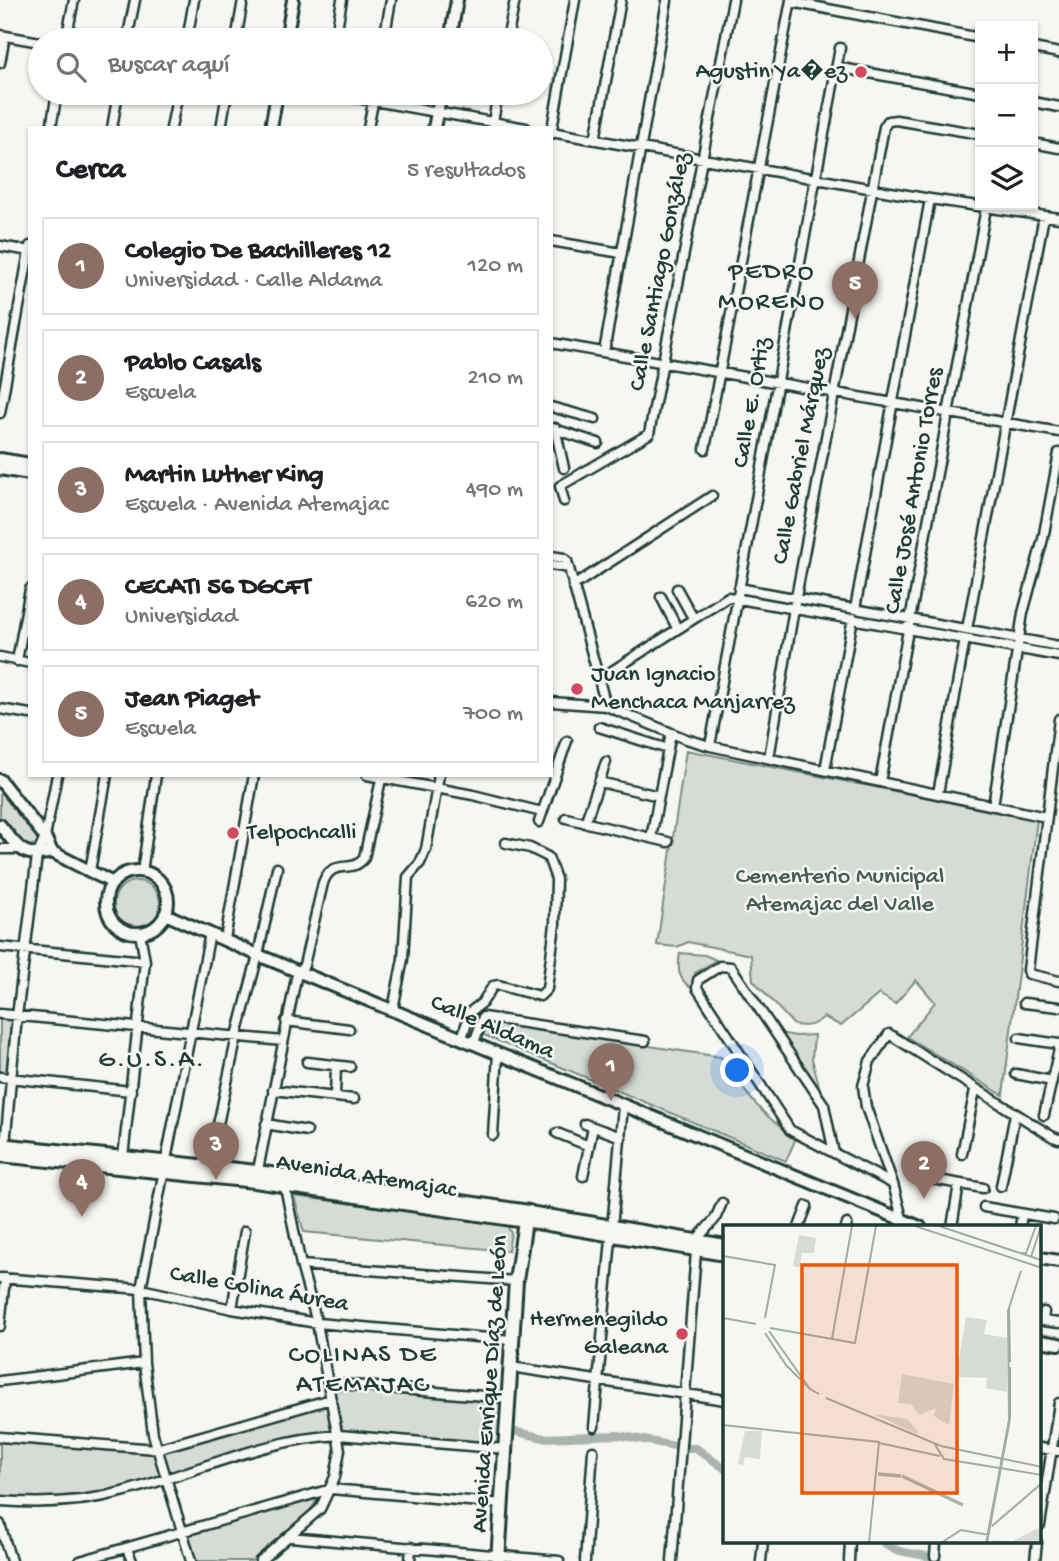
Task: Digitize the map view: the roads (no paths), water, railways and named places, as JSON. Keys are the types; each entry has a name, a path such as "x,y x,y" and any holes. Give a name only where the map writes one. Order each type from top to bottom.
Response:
{"main road":[{"name":"Avenida Atemajac","path":"2,1148 256,1176"},
{"name":"Avenida Atemajac","path":"2,1148 123,1157 163,1166 209,1166 284,1181 527,1217"},
{"name":"Avenida Enrique Díaz de León","path":"499,1558 511,1340 516,1281 527,1217"}],"street":[{"path":"68,28 74,0"},
{"path":"129,28 135,0"},
{"path":"189,28 194,0"},
{"path":"238,28 243,0"},
{"path":"288,28 293,0"},
{"path":"337,28 342,0"},
{"path":"386,28 391,0"},
{"path":"452,28 457,0"},
{"path":"509,28 514,0"},
{"path":"552,126 575,0"},
{"path":"595,140 621,0"},
{"name":"Calle Santiago González","path":"564,501 560,486 649,434 733,0"},
{"path":"604,352 667,1"},
{"path":"705,449 791,1 975,37"},
{"path":"0,62 2,36 28,40"},
{"name":"Calle E. Ortiz","path":"710,746 840,48"},
{"path":"1038,49 1059,53"},
{"path":"836,67 975,92"},
{"path":"1038,103 1059,107"},
{"path":"51,126 55,105"},
{"path":"112,126 116,105"},
{"path":"171,126 175,105"},
{"path":"221,126 225,105"},
{"path":"271,126 275,105"},
{"path":"368,126 372,105"},
{"path":"408,105 492,125 496,105"},
{"path":"434,126 438,105"},
{"name":"Calle Gabriel Márquez","path":"769,758 833,392 884,127 888,121 896,120 975,133"},
{"path":"553,133 975,206"},
{"path":"1038,144 1059,148"},
{"path":"855,609 930,199"},
{"name":"Calle José Antonio Torres","path":"880,782 986,210"},
{"path":"1000,210 1059,218"},
{"path":"967,629 1044,216"},
{"path":"553,241 621,253"},
{"path":"0,246 28,249"},
{"path":"0,413 28,255"},
{"path":"553,343 1059,432"},
{"path":"553,408 595,419"},
{"path":"553,428 598,443"},
{"path":"553,428 564,468"},
{"path":"993,806 1018,639 1028,589 1043,539 1059,453"},
{"path":"0,459 28,464"},
{"path":"0,468 28,474"},
{"path":"573,586 712,496"},
{"path":"553,556 567,563 606,706"},
{"path":"553,565 567,563"},
{"path":"739,588 1059,646"},
{"path":"677,589 693,618"},
{"path":"661,597 677,628"},
{"path":"612,671 728,597 1059,656"},
{"path":"17,661 28,600"},
{"path":"825,770 853,618"},
{"path":"938,794 965,639"},
{"path":"0,657 28,663"},
{"path":"553,702 606,706 710,746 1046,817"},
{"path":"0,709 28,714"},
{"path":"1059,719 1028,970 1029,974 1059,981"},
{"path":"599,727 668,749"},
{"path":"652,838 671,733"},
{"path":"554,770 567,741"},
{"path":"585,823 606,762"},
{"path":"2,1148 37,856 45,837 57,777"},
{"path":"90,871 107,777"},
{"path":"142,872 156,777"},
{"path":"225,939 254,777"},
{"path":"256,1176 296,978 304,965 326,875 333,869 361,863 364,858 382,777 542,812"},
{"path":"393,1009 403,959 408,877 421,863 426,849 439,777"},
{"path":"539,822 552,777"},
{"path":"0,780 45,837 52,852 113,883"},
{"path":"599,782 659,796"},
{"path":"566,818 668,842"},
{"path":"0,825 19,849"},
{"path":"461,1038 470,1012 482,1003 493,986 540,996 547,989 555,924 556,879 548,857 530,848 506,843"},
{"path":"0,849 19,849 37,856 52,852"},
{"path":"209,1166 277,868"},
{"path":"142,872 164,887 167,896 165,914 155,927 140,933 129,932 112,921 106,902 107,891 126,873 142,872"},
{"name":"Calle Aldama","path":"165,914 904,1222"},
{"path":"123,1157 145,961 140,933"},
{"path":"191,1561 167,1477 156,1449 144,1363 141,1289 210,933"},
{"path":"0,947 145,961"},
{"path":"834,1153 824,1105 731,967 720,966 698,980 696,988 790,1130 893,1184"},
{"path":"1024,1003 1059,1007"},
{"path":"0,1014 283,1041"},
{"path":"474,1043 483,1017 645,1041"},
{"path":"286,1021 349,1029"},
{"path":"904,1222 866,1107 863,1086 870,1061 889,1034 975,1090 1059,1139"},
{"path":"1019,1038 1059,1046 1044,1115"},
{"path":"493,1135 498,1053"},
{"path":"307,1062 350,1067"},
{"path":"335,1097 336,1066"},
{"path":"1016,1074 1052,1081"},
{"path":"0,1077 131,1091"},
{"path":"273,1090 354,1100"},
{"path":"962,1154 975,1090"},
{"path":"594,1427 623,1106"},
{"path":"1001,1186 1015,1114"},
{"path":"266,1124 307,1131"},
{"path":"583,1176 589,1146 589,1126 621,1138"},
{"path":"557,1133 589,1146"},
{"path":"916,1176 983,1188"},
{"path":"260,1561 320,1509 331,1489 339,1463 339,1435 317,1323 301,1265 284,1181"},
{"path":"951,1225 959,1184"},
{"path":"672,1561 697,1244 715,1219 722,1203"},
{"path":"800,1225 807,1206"},
{"path":"984,1207 1054,1219"},
{"path":"1020,1225 1022,1213"},
{"name":"Avenida Atemajac","path":"527,1217 697,1244 723,1245"},
{"path":"232,1309 244,1231"},
{"name":"Avenida Atemajac","path":"697,1244 723,1254"},
{"path":"301,1265 516,1281"},
{"path":"0,1326 3,1278"},
{"name":"Calle Colina Áurea","path":"3,1278 141,1289 232,1309 317,1323 511,1340"},
{"path":"1044,1312 1043,1321 1059,1323"},
{"path":"0,1381 144,1363"},
{"path":"511,1367 723,1400"},
{"path":"328,1383 508,1398"},
{"path":"0,1437 156,1449 331,1399"},
{"path":"1042,1515 1055,1450 1059,1403"},
{"path":"0,1501 51,1503 82,1500 122,1492 277,1443 339,1435 506,1449"},
{"path":"585,1561 593,1451"},
{"path":"80,1561 331,1489 503,1504"},
{"path":"0,1524 11,1561"},
{"path":"290,1536 499,1558 559,1561"},
{"path":"935,1556 936,1544"},
{"path":"410,1561 411,1547"},
{"path":"127,1549 132,1561"}],"waterway":[{"path":"517,1432 544,1438 618,1435 675,1446"},
{"path":"687,1448 696,1448 723,1468"},
{"path":"886,1544 938,1561"}],"place":[{"name":"Agustin Ya�ez","path":"861,72"},
{"name":"Jean Piaget","path":"855,319"},
{"name":"Juan Ignacio Menchaca Manjarrez","path":"577,689"},
{"name":"Telpochcalli","path":"233,833"},
{"name":"Colegio De Bachilleres 12","path":"611,1101"},
{"name":"Martin Luther King","path":"216,1180"},
{"name":"Pablo Casals","path":"924,1199"},
{"name":"CECATI 56 DGCFT","path":"82,1217"},
{"name":"Hermenegildo Galeana","path":"682,1334"}],"district":[{"name":"PEDRO MORENO","path":"772,288"},
{"name":"G.U.S.A.","path":"152,1061"},
{"name":"COLINAS DE ATEMAJAC","path":"363,1371"}],"park label":[{"name":"Cementerio Municipal Atemajac del Valle","path":"840,891"}]}
